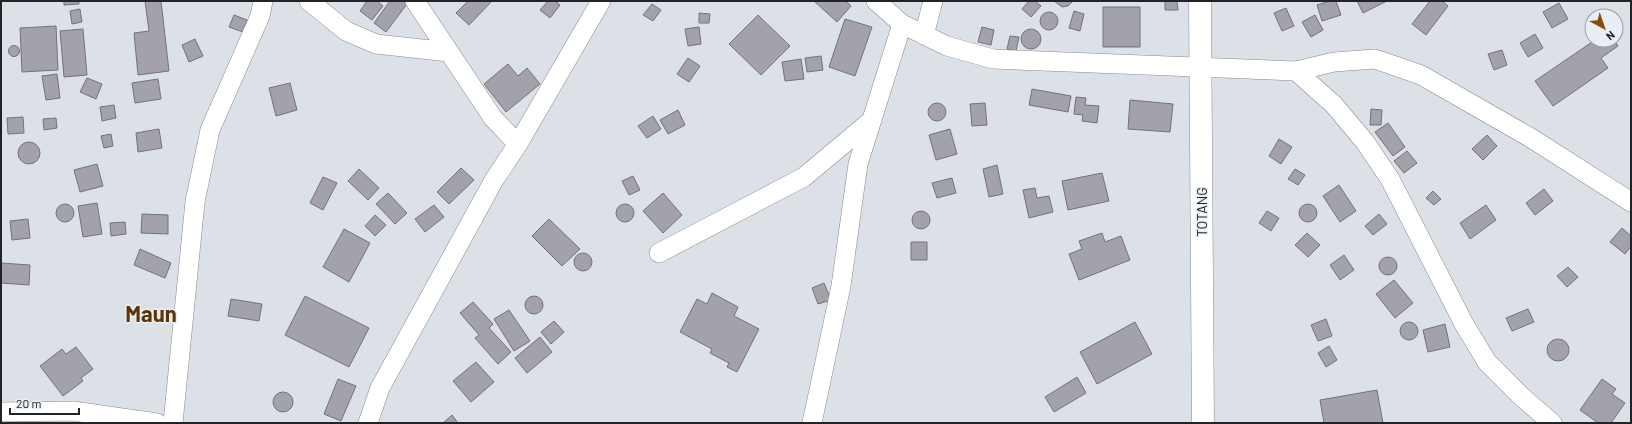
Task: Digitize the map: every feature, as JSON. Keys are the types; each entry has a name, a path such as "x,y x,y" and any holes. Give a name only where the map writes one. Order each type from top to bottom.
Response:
{"street":[{"path":"173,423 194,202 208,137 260,16 263,1"},
{"path":"309,1 346,31 376,44 449,52"},
{"path":"415,1 494,118 518,144"},
{"path":"368,423 380,388 494,180 518,144 601,1"},
{"path":"876,1 902,24 924,35 947,46 993,59 1201,66 1296,71 1334,62 1375,59 1421,75 1531,138 1631,202"},
{"path":"924,35 933,1"},
{"name":"TOTANG","path":"1200,1 1203,423"},
{"path":"812,423 841,286 858,164 902,24"},
{"path":"1296,71 1334,105 1365,142 1390,179 1464,324 1487,362 1522,397 1552,423"},
{"path":"659,253 804,178 872,120"},
{"path":"1,412 73,411 157,423"}],"building":[{"path":"64,1 79,1 79,4 64,5"},
{"path":"145,1 161,1 169,71 138,75 134,33 149,31"},
{"path":"367,1 377,1 383,6 372,20 360,11"},
{"path":"390,1 403,1 407,4 386,32 374,23"},
{"path":"468,1 492,1 469,25 456,13"},
{"path":"548,1 555,1 560,5 550,18 540,10"},
{"path":"814,1 846,1 851,6 837,22"},
{"path":"1029,1 1035,1 1041,6 1031,17 1022,9"},
{"path":"1054,1 1073,1 1068,6 1062,7"},
{"path":"1165,1 1177,1 1178,10 1165,10"},
{"path":"1330,1 1336,1 1341,15 1322,21 1317,5"},
{"path":"1357,1 1387,1 1363,13"},
{"path":"1430,1 1442,1 1448,6 1426,35 1412,24"},
{"path":"1559,3 1568,19 1552,28 1543,12"},
{"path":"652,4 661,10 653,21 643,15"},
{"path":"1103,7 1140,7 1140,47 1103,47"},
{"path":"1286,8 1294,26 1282,31 1274,13"},
{"path":"80,9 82,22 72,24 70,11"},
{"path":"1074,11 1084,14 1080,31 1069,28"},
{"path":"1049,12 1055,15 1058,21 1055,27 1049,30 1043,27 1040,21 1043,15"},
{"path":"699,13 710,14 709,23 699,23"},
{"path":"234,15 247,20 243,32 229,27"},
{"path":"758,15 790,46 761,75 729,44"},
{"path":"1315,15 1323,30 1311,37 1302,22"},
{"path":"845,19 872,27 855,76 829,67"},
{"path":"56,26 58,70 22,72 20,28"},
{"path":"699,27 701,44 688,46 685,29"},
{"path":"982,27 994,30 991,45 978,42"},
{"path":"83,29 87,75 64,77 60,31"},
{"path":"1031,29 1038,32 1041,39 1038,46 1031,49 1024,46 1021,39 1024,32"},
{"path":"1535,34 1543,48 1528,57 1520,43"},
{"path":"1010,36 1019,37 1016,51 1007,49"},
{"path":"195,39 203,56 189,62 182,45"},
{"path":"14,45 18,47 20,51 18,55 14,57 10,55 8,51 10,47"},
{"path":"1584,48 1615,48 1601,58 1608,68 1553,106 1535,81"},
{"path":"1502,50 1507,65 1494,70 1488,54"},
{"path":"821,56 823,70 807,72 805,58"},
{"path":"688,58 700,66 689,82 677,74"},
{"path":"801,59 804,79 785,81 782,62"},
{"path":"508,64 518,76 527,68 540,84 506,112 484,84"},
{"path":"57,74 60,98 46,100 42,76"},
{"path":"87,78 102,84 96,99 80,92"},
{"path":"158,79 161,99 135,103 132,83"},
{"path":"290,83 297,110 276,116 269,88"},
{"path":"1032,89 1071,96 1068,112 1029,105"},
{"path":"1076,97 1086,98 1085,105 1099,106 1097,123 1082,121 1083,115 1074,114"},
{"path":"1130,100 1173,104 1170,132 1128,129"},
{"path":"937,103 941,104 945,108 945,116 941,120 937,121 933,120 929,116 928,112 929,108 933,104"},
{"path":"985,103 987,125 972,126 970,104"},
{"path":"114,105 116,118 102,121 100,107"},
{"path":"1371,109 1382,110 1381,125 1370,125"},
{"path":"678,110 685,125 668,134 660,120"},
{"path":"653,116 661,129 647,138 638,126"},
{"path":"23,117 24,133 8,134 7,118"},
{"path":"56,118 57,128 44,130 43,119"},
{"path":"1388,123 1405,147 1393,156 1375,132"},
{"path":"159,129 162,148 138,152 136,133"},
{"path":"950,129 957,154 936,160 929,135"},
{"path":"111,134 113,146 104,148 101,136"},
{"path":"1487,135 1497,146 1483,160 1472,149"},
{"path":"1279,139 1292,147 1281,164 1269,156"},
{"path":"29,142 33,143 39,149 39,157 33,163 29,164 25,163 19,157 18,153 19,149 25,143"},
{"path":"1407,151 1417,163 1404,173 1394,161"},
{"path":"97,164 103,186 80,192 74,170"},
{"path":"997,165 1003,194 989,197 983,169"},
{"path":"461,168 474,180 449,204 437,192"},
{"path":"359,169 379,188 368,200 348,181"},
{"path":"1295,169 1305,175 1298,185 1288,179"},
{"path":"1102,173 1109,201 1068,210 1062,181"},
{"path":"633,176 640,190 629,195 622,181"},
{"path":"323,177 337,183 323,210 310,203"},
{"path":"952,178 956,193 937,198 932,183"},
{"path":"1339,185 1356,211 1340,222 1323,196"},
{"path":"1035,188 1037,198 1049,196 1053,212 1029,218 1023,190"},
{"path":"1544,189 1553,201 1535,215 1526,203"},
{"path":"1433,191 1441,199 1434,205 1426,198"},
{"path":"388,193 407,213 395,224 376,204"},
{"path":"663,193 682,215 663,233 643,211"},
{"path":"97,203 102,234 83,237 78,206"},
{"path":"61,204 69,204 74,209 72,220 69,222 61,222 56,217 56,209"},
{"path":"621,204 629,204 634,209 632,220 629,222 621,222 616,217 616,209"},
{"path":"1308,204 1312,205 1316,209 1316,217 1312,221 1308,222 1304,221 1300,217 1299,213 1300,209 1304,205"},
{"path":"434,205 444,217 425,232 415,219"},
{"path":"1486,205 1496,220 1470,239 1460,223"},
{"path":"917,211 925,211 930,216 928,227 925,229 917,229 912,224 912,216"},
{"path":"1267,211 1279,218 1271,231 1259,223"},
{"path":"142,214 168,215 168,234 141,233"},
{"path":"1379,214 1387,224 1373,235 1365,226"},
{"path":"375,215 386,225 375,236 365,226"},
{"path":"28,219 30,238 12,240 10,221"},
{"path":"549,219 580,249 562,266 532,236"},
{"path":"125,222 126,234 111,236 110,223"},
{"path":"1622,228 1631,236 1631,246 1625,254 1610,242"},
{"path":"344,229 370,243 349,282 323,267"},
{"path":"1102,233 1105,242 1121,236 1130,260 1079,280 1069,254 1082,249 1079,241"},
{"path":"1307,233 1320,245 1308,257 1295,245"},
{"path":"911,242 927,242 927,260 911,260"},
{"path":"140,249 171,263 165,278 134,265"},
{"path":"579,253 587,253 592,258 590,269 587,271 579,271 574,266 574,258"},
{"path":"1344,255 1354,270 1340,280 1330,265"},
{"path":"1384,257 1392,257 1397,262 1395,273 1392,275 1384,275 1379,270 1379,262"},
{"path":"1,263 30,265 29,285 1,283"},
{"path":"1568,267 1578,277 1567,287 1557,276"},
{"path":"1394,280 1413,303 1395,318 1376,294"},
{"path":"824,283 831,300 818,304 812,288"},
{"path":"712,293 738,307 734,316 759,329 737,372 727,367 729,363 710,353 712,349 680,332 697,299 707,304"},
{"path":"305,296 369,328 349,367 285,335"},
{"path":"534,296 540,299 543,305 540,311 534,314 528,311 525,305 528,299"},
{"path":"231,299 262,304 259,321 228,316"},
{"path":"473,302 493,324 489,328 511,352 498,364 475,338 479,335 460,313"},
{"path":"1528,309 1534,322 1512,331 1506,318"},
{"path":"509,310 530,341 514,351 494,319"},
{"path":"1326,319 1332,336 1318,341 1311,325"},
{"path":"554,321 564,332 551,344 541,332"},
{"path":"1135,322 1152,354 1097,384 1080,352"},
{"path":"1409,322 1415,325 1418,331 1415,337 1409,340 1403,337 1400,331 1403,325"},
{"path":"1445,324 1450,347 1428,352 1423,330"},
{"path":"540,337 552,352 527,373 515,358"},
{"path":"1558,339 1566,342 1569,350 1566,358 1558,361 1550,358 1547,350 1550,342"},
{"path":"1329,346 1337,360 1326,367 1318,353"},
{"path":"76,347 93,369 81,378 83,381 63,396 40,366 62,349 66,354"},
{"path":"476,362 494,382 471,402 453,381"},
{"path":"1077,377 1086,393 1054,412 1045,397"},
{"path":"338,379 356,386 341,421 324,414"},
{"path":"1602,379 1616,389 1612,394 1625,403 1611,423 1598,423 1580,410"},
{"path":"1377,390 1383,423 1324,423 1320,400"},
{"path":"283,392 290,395 293,402 290,409 283,412 276,409 273,402 276,395"},
{"path":"452,415 458,423 443,423"}],"district":[{"name":"Maun","path":"151,314"}]}
